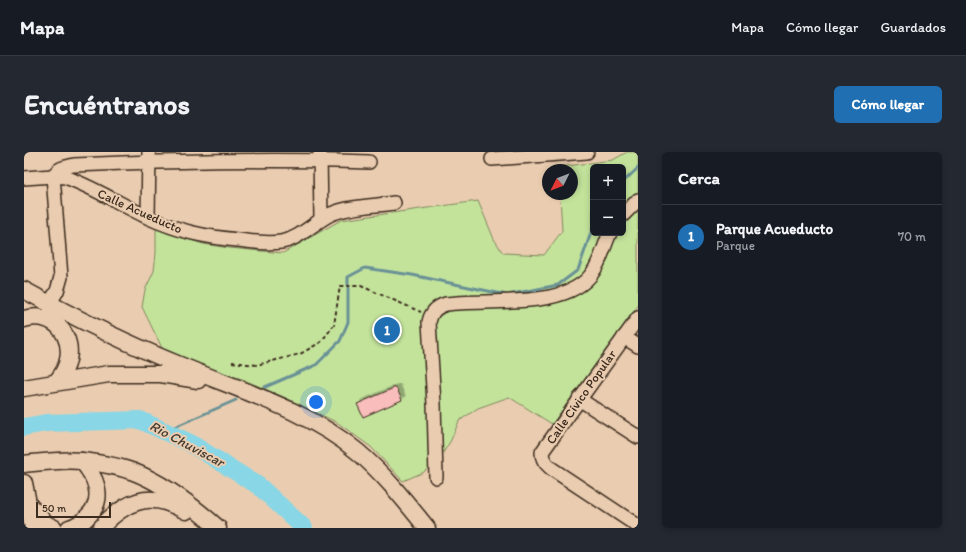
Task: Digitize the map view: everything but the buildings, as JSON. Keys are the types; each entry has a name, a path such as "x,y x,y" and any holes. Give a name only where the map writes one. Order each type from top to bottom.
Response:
{"main road":[{"path":"24,290 49,304 148,352 263,398 328,432 357,452 381,475 427,528"},
{"path":"24,319 33,316 48,319 60,328 68,341 70,355 67,367 63,375 56,382"},
{"path":"24,388 109,374 138,373 161,374 225,384"},
{"path":"24,464 58,461 82,461 116,467 133,472 159,484 200,512 218,528"},
{"path":"69,528 82,522 93,511 97,504 98,490 96,482 82,461"},
{"path":"24,483 33,528"},
{"path":"101,528 106,521 119,511 134,504 154,500 169,503 211,528"},
{"path":"28,504 46,524 54,528"}],"street":[{"path":"492,159 587,152"},
{"path":"320,156 321,219"},
{"path":"49,304 57,291 61,277 53,176 58,170 64,167 149,157 320,156 369,162"},
{"path":"148,217 149,157"},
{"name":"Calle Acueducto","path":"24,178 53,176 71,180 148,217 199,236 269,243 283,242 295,237 321,219 333,214 347,210 394,203"},
{"path":"626,212 638,200"},
{"path":"436,477 434,404 429,322 430,316 434,310 446,304 515,302 556,296 571,290 584,283 593,273 609,236"},
{"name":"Calle Cívico Popular","path":"638,318 542,452 542,457 552,469 638,526"},
{"path":"624,337 638,346"},
{"path":"579,399 638,438"}],"path":[{"path":"232,362 257,365 300,354 321,342 334,325 340,286 361,286 430,316"}],"green space":[{"path":"627,152 638,152 638,306 552,424 509,397 478,408 459,421 451,440 443,453 424,472 403,481 371,447 338,423 242,379 165,354 142,307 145,290 154,271 156,228 203,244 283,253 341,220 478,201 494,239 503,253 544,255 562,231 560,200 578,200 578,165 613,160"}],"waterway":[{"path":"626,179 638,168"},
{"path":"265,387 316,365 340,341 348,322 348,277 365,268 412,275 507,295 558,285 578,270 590,236"},
{"path":"165,431 236,400"},
{"name":"Rio Chuviscar","path":"24,427 46,423 140,420 190,443 259,486 304,528"}],"place":[{"name":"Parque Acueducto","path":"387,330"}]}
